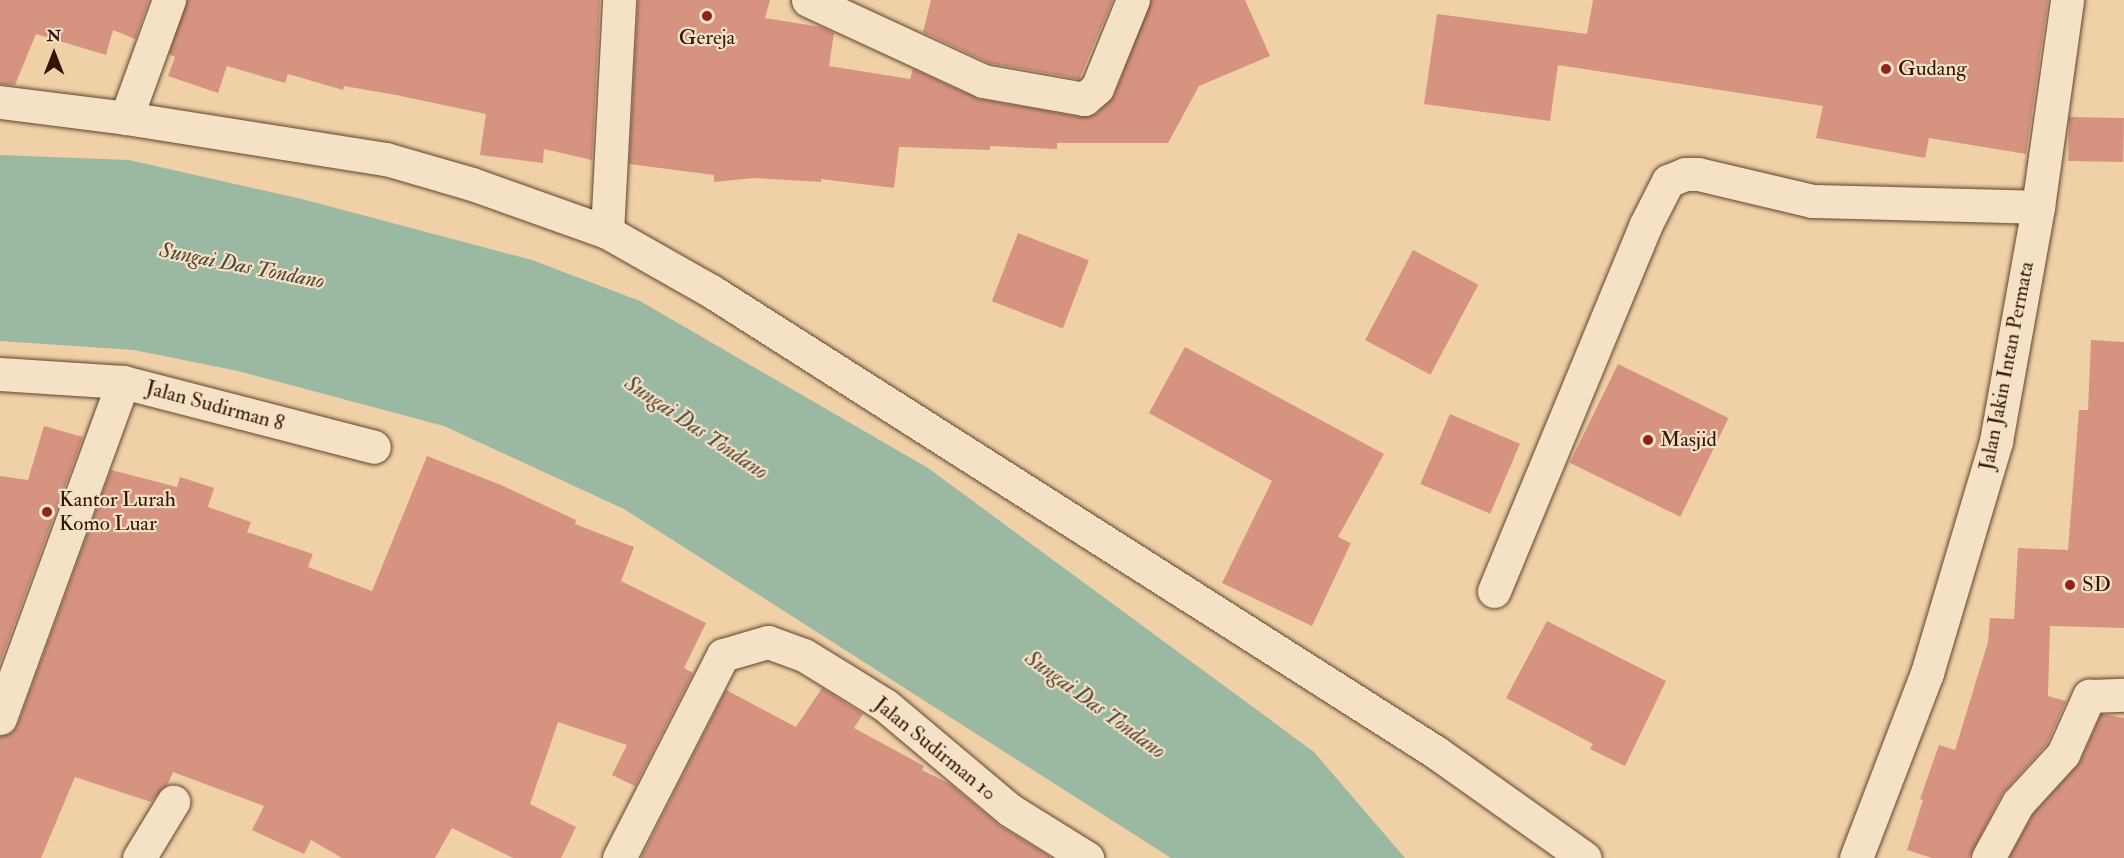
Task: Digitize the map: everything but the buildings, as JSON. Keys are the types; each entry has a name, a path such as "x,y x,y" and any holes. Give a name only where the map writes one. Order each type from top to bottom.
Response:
{"street":[{"path":"126,118 169,0"},
{"path":"607,232 619,0"},
{"path":"808,0 983,81 1084,99 1097,88 1133,0"},
{"name":"Jalan Jakin Intan Permata","path":"1856,858 1927,673 1996,441 2038,207 2067,0"},
{"path":"0,102 126,118 386,159 472,184 607,232 721,298 1416,740 1585,858"},
{"path":"1494,591 1645,226 1668,181 1685,174 1698,174 1812,201 2038,207"},
{"path":"0,374 123,382"},
{"name":"Jalan Sudirman 8","path":"0,718 123,382 374,447"},
{"name":"Jalan Sudirman 10","path":"619,858 723,654 768,642 804,655 885,705 1011,810 1088,858"},
{"path":"1988,858 2018,803 2063,754 2089,696 2124,695"},
{"path":"139,858 173,802"}],"water":[{"name":"Sungai Das Tondano","path":"0,155 129,160 302,199 532,260 640,301 928,468 1314,752 1405,858 1171,858 624,509 444,426 238,371 134,350 0,341"}],"place":[{"name":"Gereja","path":"707,16"},
{"name":"Gudang","path":"1886,69"},
{"name":"Masjid","path":"1648,440"},
{"name":"Kantor Lurah Komo Luar","path":"47,512"},
{"name":"SD","path":"2070,585"}]}
